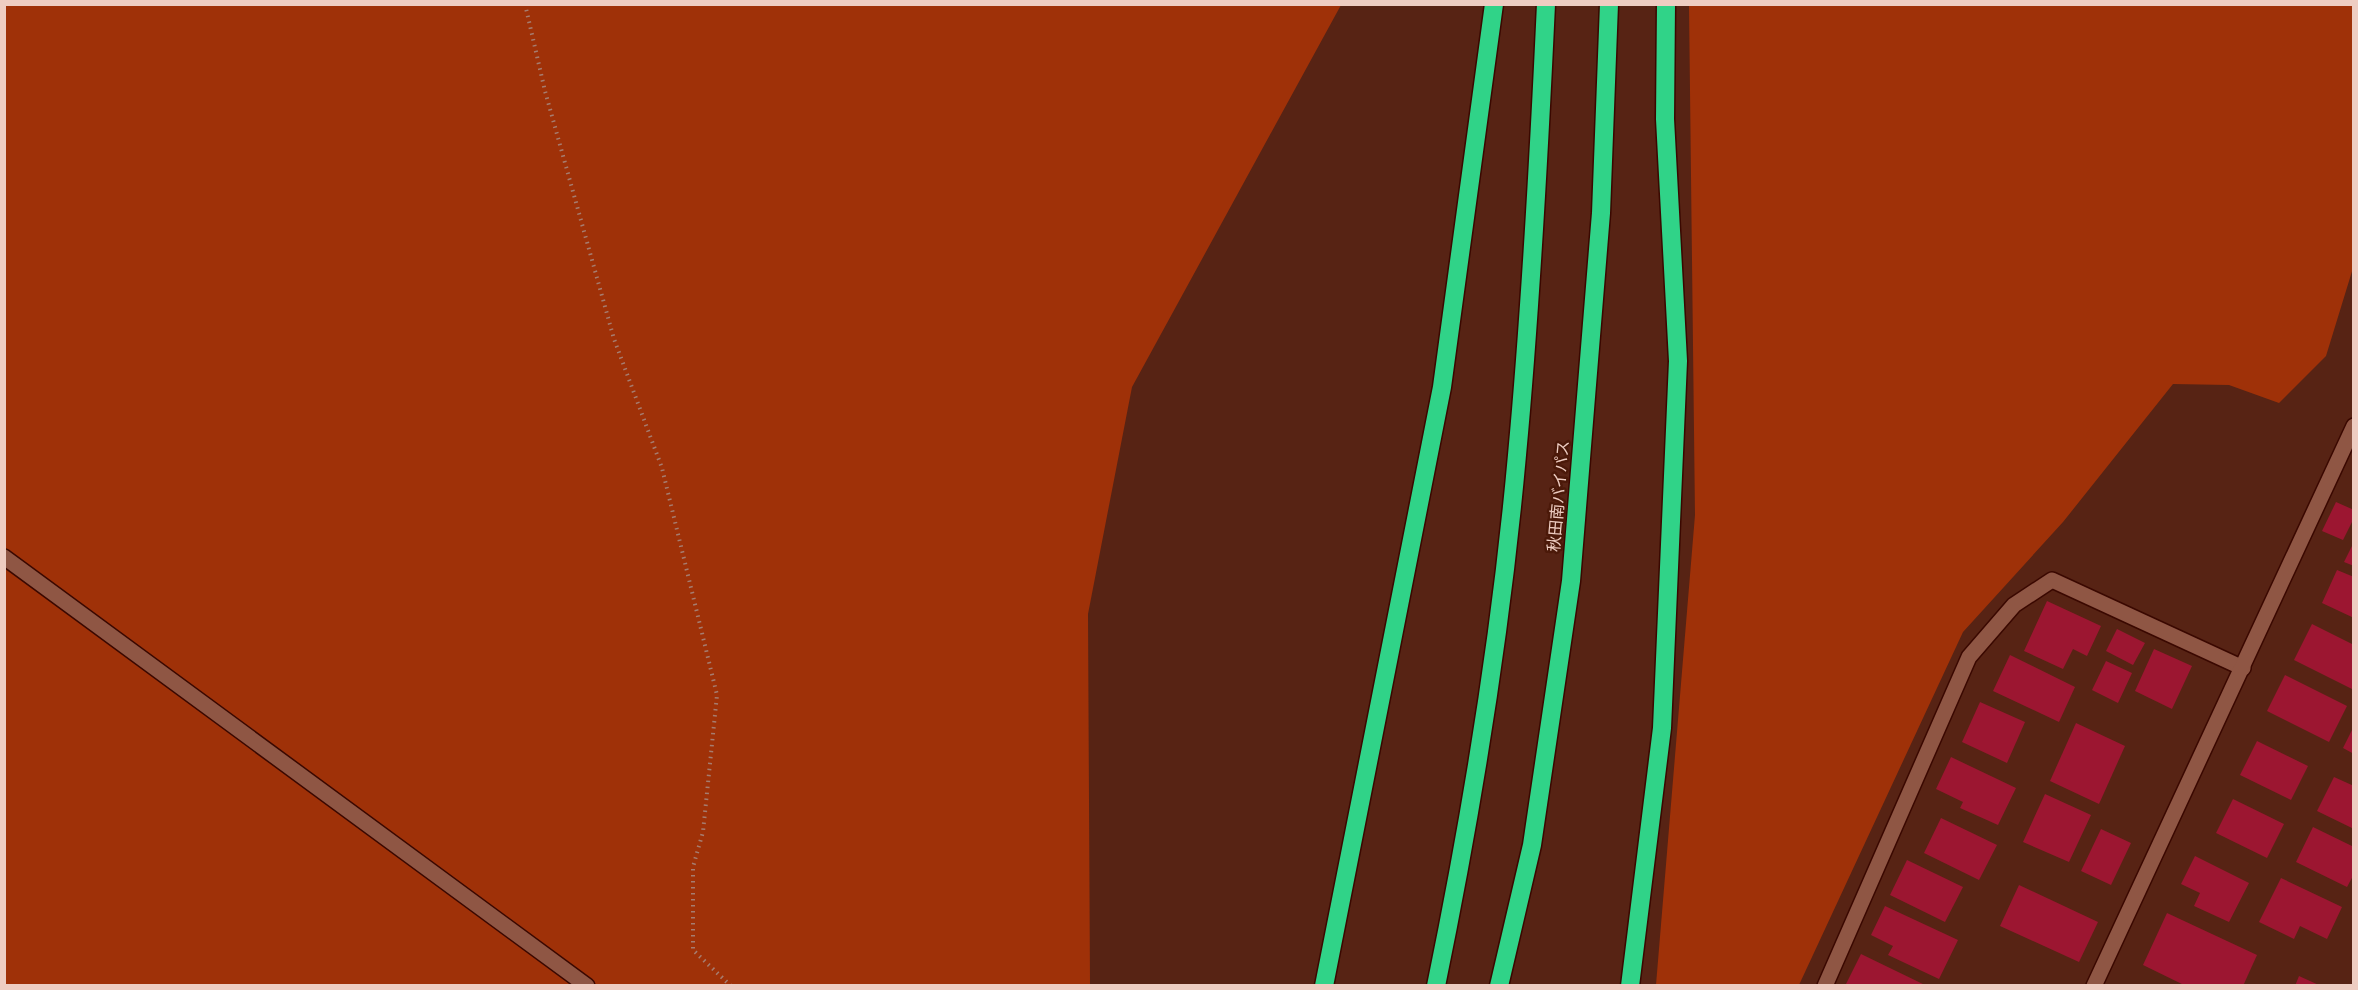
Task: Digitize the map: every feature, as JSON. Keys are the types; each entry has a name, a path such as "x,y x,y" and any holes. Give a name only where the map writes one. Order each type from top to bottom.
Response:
{"highway":[{"path":"1323,986 1442,387 1494,4"},
{"path":"1436,986 1488,692 1517,457 1536,217 1546,4"},
{"name":"秋田南バイパス","path":"1499,986 1532,845 1571,581 1601,213 1609,4"},
{"path":"1630,986 1662,728 1678,362 1665,119 1666,4"}],"street":[{"path":"2094,986 2354,426"},
{"path":"4,557 587,986"},
{"path":"1825,986 1969,657 2014,605 2052,580 2243,668"}],"path":[{"path":"525,4 545,92 614,339 662,468 717,695 703,832 693,867 693,950 731,986"}],"shaded area":[{"path":"5,5 1341,5 1132,387 1088,614 1090,985 5,986"},
{"path":"1689,5 2353,5 2353,268 2326,356 2279,403 2229,385 2173,384 2063,522 1963,632 1799,985 1656,985 1695,515"}],"building":[{"path":"2336,502 2354,510 2354,518 2343,540 2322,531"},
{"path":"2354,542 2354,566 2344,562"},
{"path":"2337,570 2354,577 2354,618 2322,603"},
{"path":"2047,601 2101,626 2087,656 2073,649 2063,669 2024,651"},
{"path":"2312,624 2354,645 2354,690 2294,660"},
{"path":"2117,629 2145,643 2133,665 2106,651"},
{"path":"2154,649 2192,666 2172,709 2135,691"},
{"path":"2010,655 2075,687 2059,722 1993,691"},
{"path":"2106,661 2132,673 2118,703 2092,690"},
{"path":"2285,675 2347,706 2329,742 2267,711"},
{"path":"1980,702 2025,722 2007,763 1962,742"},
{"path":"2076,723 2125,746 2099,804 2050,781"},
{"path":"2354,726 2354,754 2343,748"},
{"path":"2257,741 2308,766 2291,800 2240,775"},
{"path":"1951,757 2016,788 1998,825 1960,808 1963,802 1936,789"},
{"path":"2334,777 2354,786 2354,829 2317,811"},
{"path":"2045,794 2091,815 2069,862 2023,842"},
{"path":"2233,799 2284,824 2267,858 2216,833"},
{"path":"1941,818 1997,845 1979,880 1924,853"},
{"path":"2313,827 2354,847 2354,874 2347,887 2296,862"},
{"path":"2101,829 2131,843 2111,885 2081,871"},
{"path":"2195,856 2249,883 2229,922 2194,906 2200,893 2181,884"},
{"path":"1907,860 1963,887 1945,922 1890,895"},
{"path":"2281,878 2342,907 2327,939 2300,926 2294,939 2259,922"},
{"path":"2019,885 2098,922 2079,962 2000,926"},
{"path":"1885,906 1958,940 1939,979 1888,955 1893,946 1871,935"},
{"path":"2167,913 2257,955 2243,986 2186,986 2143,965"},
{"path":"1861,954 1927,986 1845,986"},
{"path":"2299,976 2321,986 2295,986"}]}
